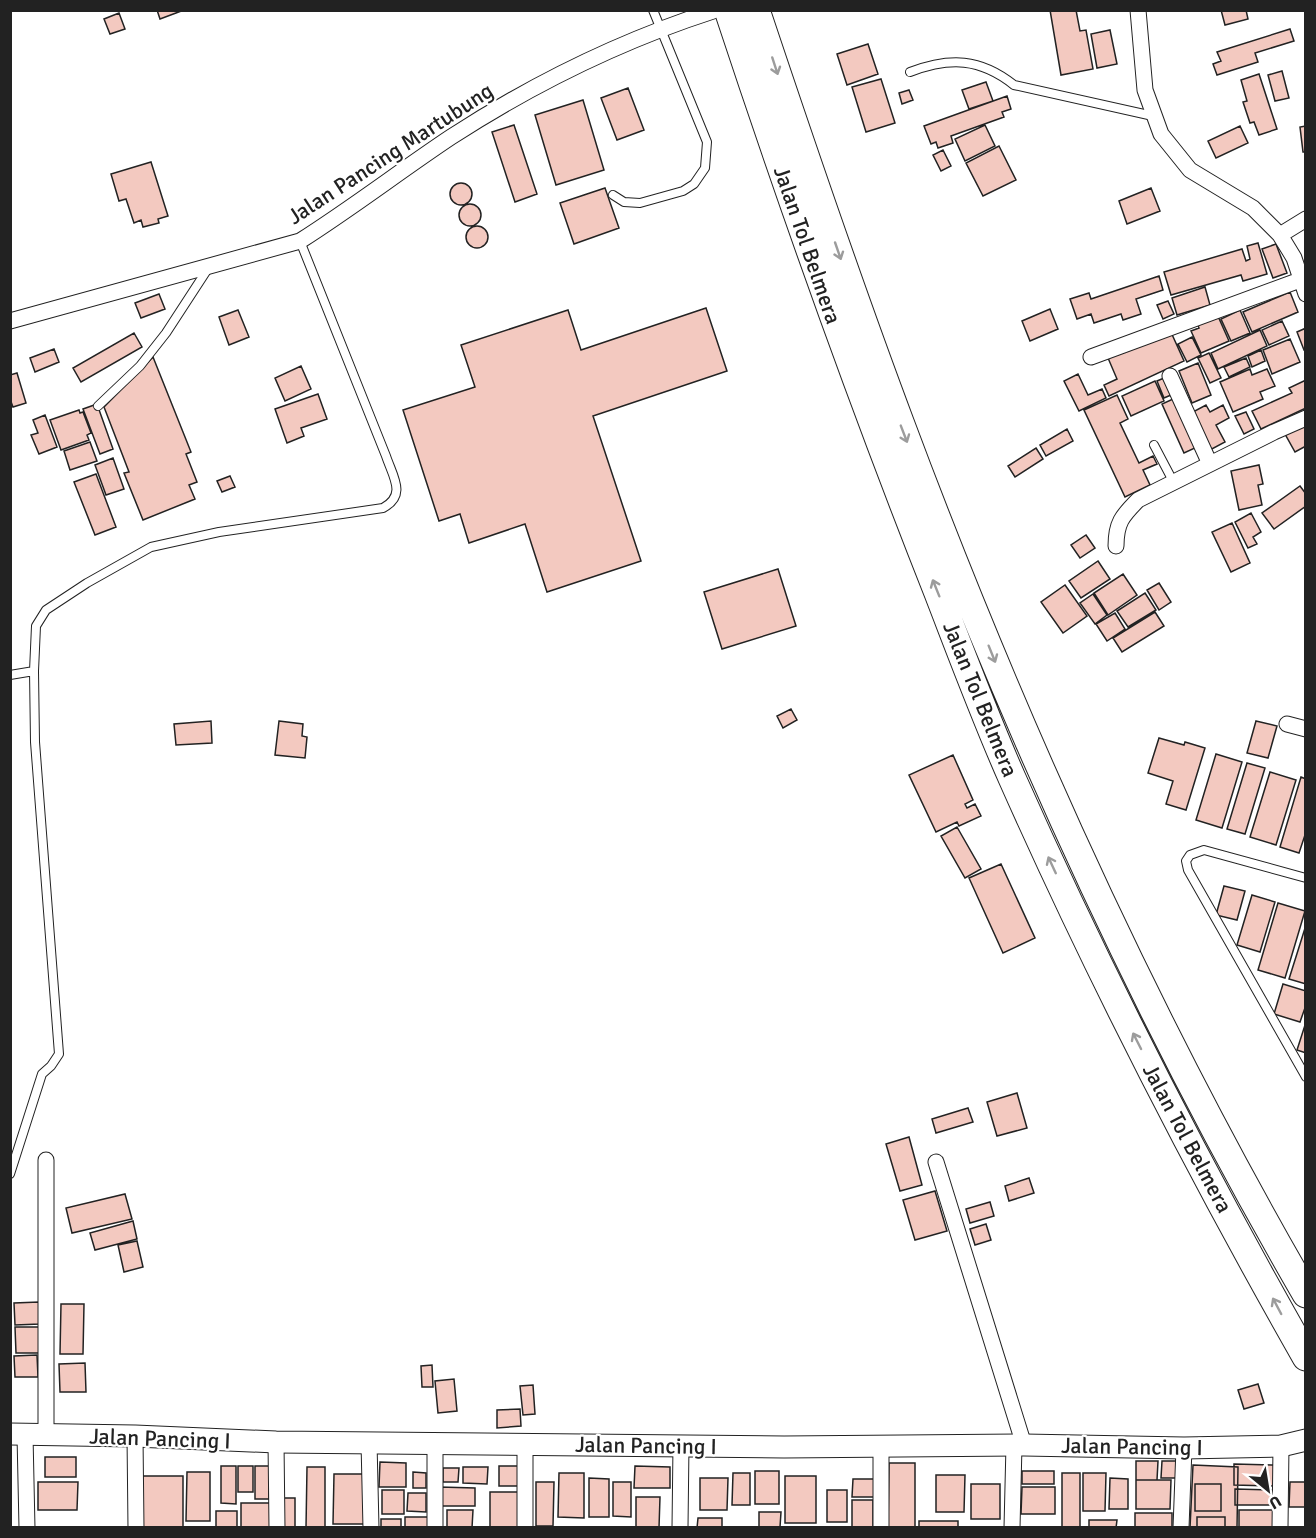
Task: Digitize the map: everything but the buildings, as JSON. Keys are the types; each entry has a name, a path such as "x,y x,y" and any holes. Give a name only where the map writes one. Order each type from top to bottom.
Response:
{"highway":[{"name":"Jalan Tol Belmera","path":"728,10 859,391 967,670 1011,776 1138,1044 1305,1357"},
{"name":"Jalan Tol Belmera","path":"756,10 853,296 899,420 1020,721 1109,919 1172,1045 1305,1294"}],"main road":[{"name":"Jalan Pancing I","path":"27,1435 135,1436 276,1442 881,1448 1019,1445 1184,1448 1281,1446 1305,1440"},
{"name":"Jalan Pancing I","path":"1281,1446 1305,1457"}],"street":[{"path":"1092,357 1303,287 1294,258 1280,235 1253,208 1190,170 1161,134 1145,90 1138,10"},
{"name":"Jalan Pancing Martubung","path":"10,321 300,241 417,160 501,106 615,47 660,30 682,16 714,11"},
{"path":"1280,235 1305,219"},
{"path":"1170,376 1210,465"},
{"path":"1116,546 1116,529 1124,513 1138,500 1305,418"},
{"path":"1287,724 1305,729"},
{"path":"27,1527 27,1435 46,1160"},
{"path":"936,1162 1019,1445 1012,1527"},
{"path":"135,1436 136,1527"},
{"path":"276,1442 278,1527"},
{"path":"369,1442 371,1527"},
{"path":"435,1443 435,1527"},
{"path":"525,1444 525,1527"},
{"path":"680,1527 681,1445"},
{"path":"1280,1527 1281,1446"},
{"path":"881,1448 881,1527"},
{"path":"1181,1527 1184,1448"}],"lane":[{"path":"613,195 624,202 640,203 683,191 694,184 705,168 707,142 653,10"},
{"path":"910,72 934,63 971,63 997,71 1014,85 1153,116"},
{"path":"10,1174 42,1074 59,1054 35,742 33,671 36,626 46,610 151,547 219,532 383,508 393,502 397,496 397,489 376,429 300,241"},
{"path":"98,406 140,366 210,266"},
{"path":"1154,445 1174,483"},
{"path":"10,675 33,671"},
{"path":"1305,878 1204,850 1190,855 1186,861 1188,870 1305,1077"}]}
